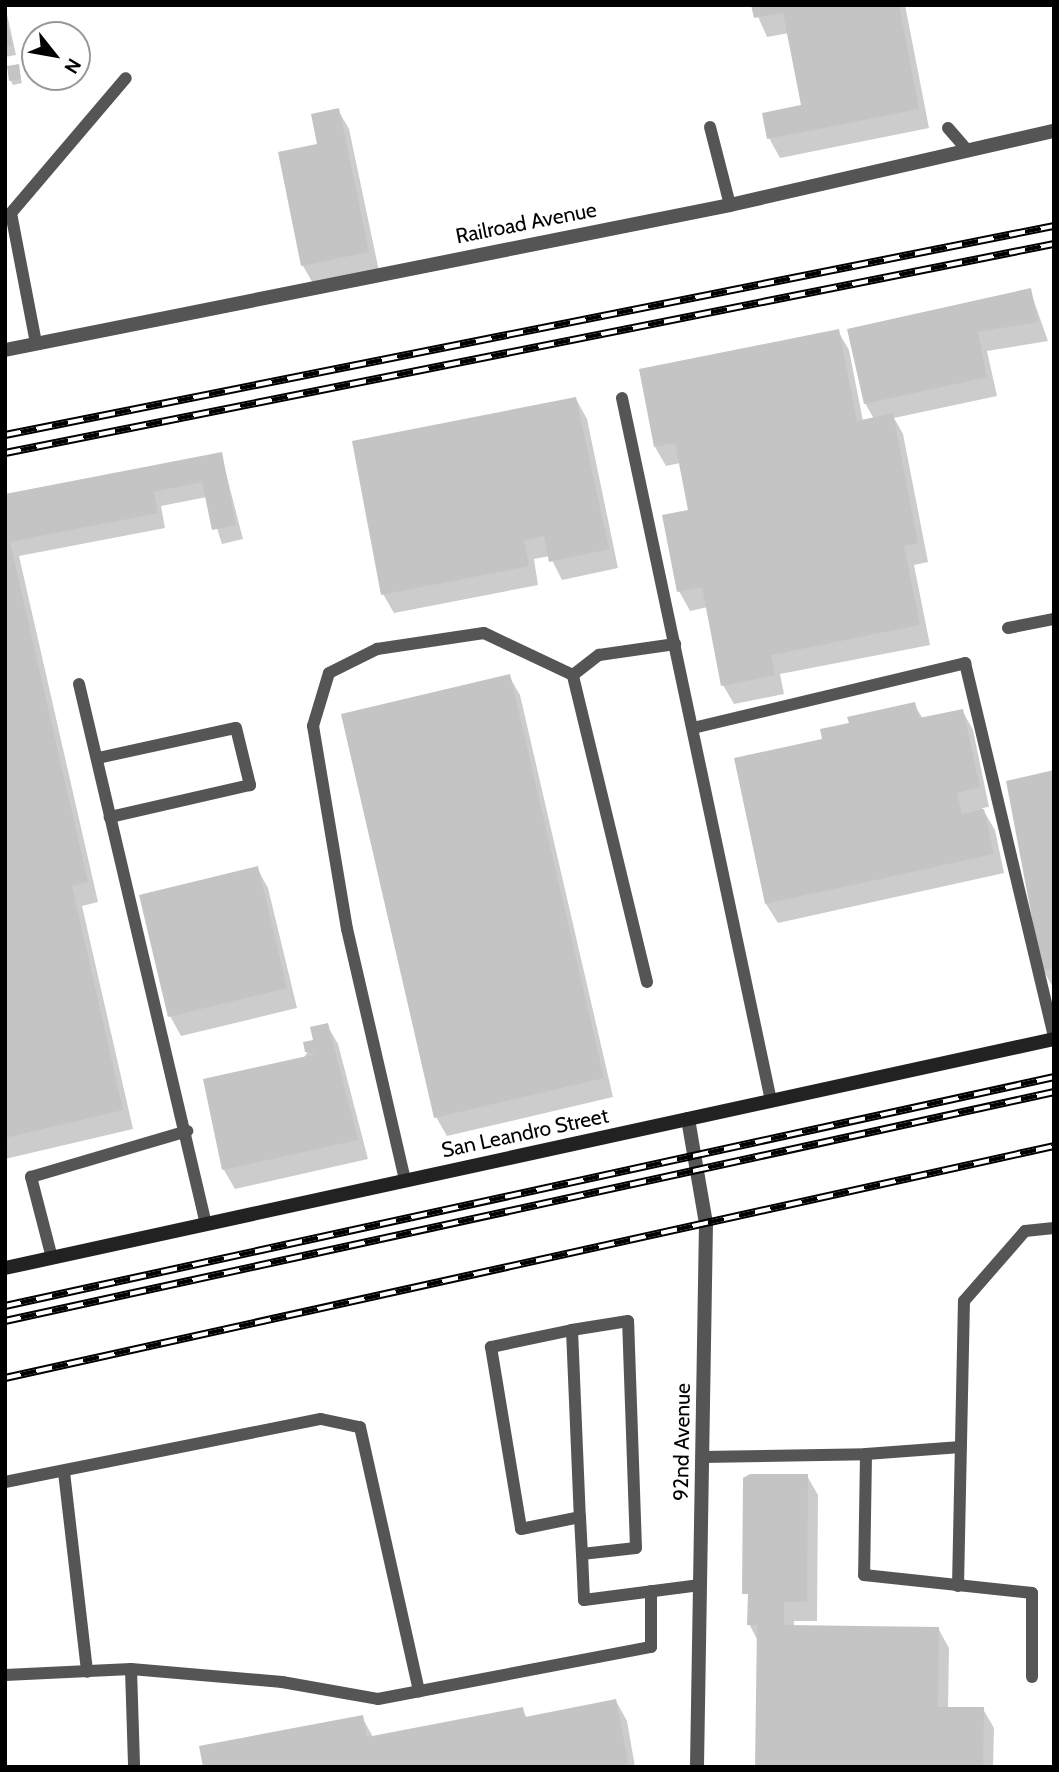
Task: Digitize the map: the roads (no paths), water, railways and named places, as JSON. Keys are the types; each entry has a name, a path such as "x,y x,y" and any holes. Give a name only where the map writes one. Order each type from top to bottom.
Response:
{"main road":[{"name":"San Leandro Street","path":"5,1268 1054,1038"}],"street":[{"name":"Railroad Avenue","path":"5,349 730,205 1054,131"},
{"name":"92nd Avenue","path":"688,1119 706,1223 697,1767"}],"lane":[{"path":"36,343 11,213 127,78"},
{"path":"710,127 730,205"},
{"path":"948,128 966,149"},
{"path":"622,398 771,1101"},
{"path":"1008,628 1054,619"},
{"path":"405,1180 347,929 313,726 329,673 377,649 484,633 573,675"},
{"path":"573,675 599,655 675,644"},
{"path":"693,728 965,663 1054,1038"},
{"path":"573,675 647,982"},
{"path":"79,684 187,1131 206,1224"},
{"path":"99,758 236,728 250,785 110,817"},
{"path":"52,1258 31,1177 187,1131"},
{"path":"958,1586 964,1301 1025,1231 1054,1228"},
{"path":"580,1517 521,1529 491,1347 628,1321 636,1548 582,1554"},
{"path":"572,1330 584,1600 700,1585"},
{"path":"5,1482 321,1419 360,1427 418,1692"},
{"path":"702,1457 866,1454 961,1447"},
{"path":"866,1454 864,1575 1032,1593 1032,1677"},
{"path":"64,1472 87,1672"},
{"path":"5,1675 131,1670 282,1682 378,1699 651,1647 651,1591"},
{"path":"131,1670 134,1767"}],"railway":[{"path":"5,435 1054,226"},
{"path":"5,453 1054,244"},
{"path":"5,1306 1054,1077"},
{"path":"5,1321 1054,1092"},
{"path":"5,1378 1054,1146"}]}
